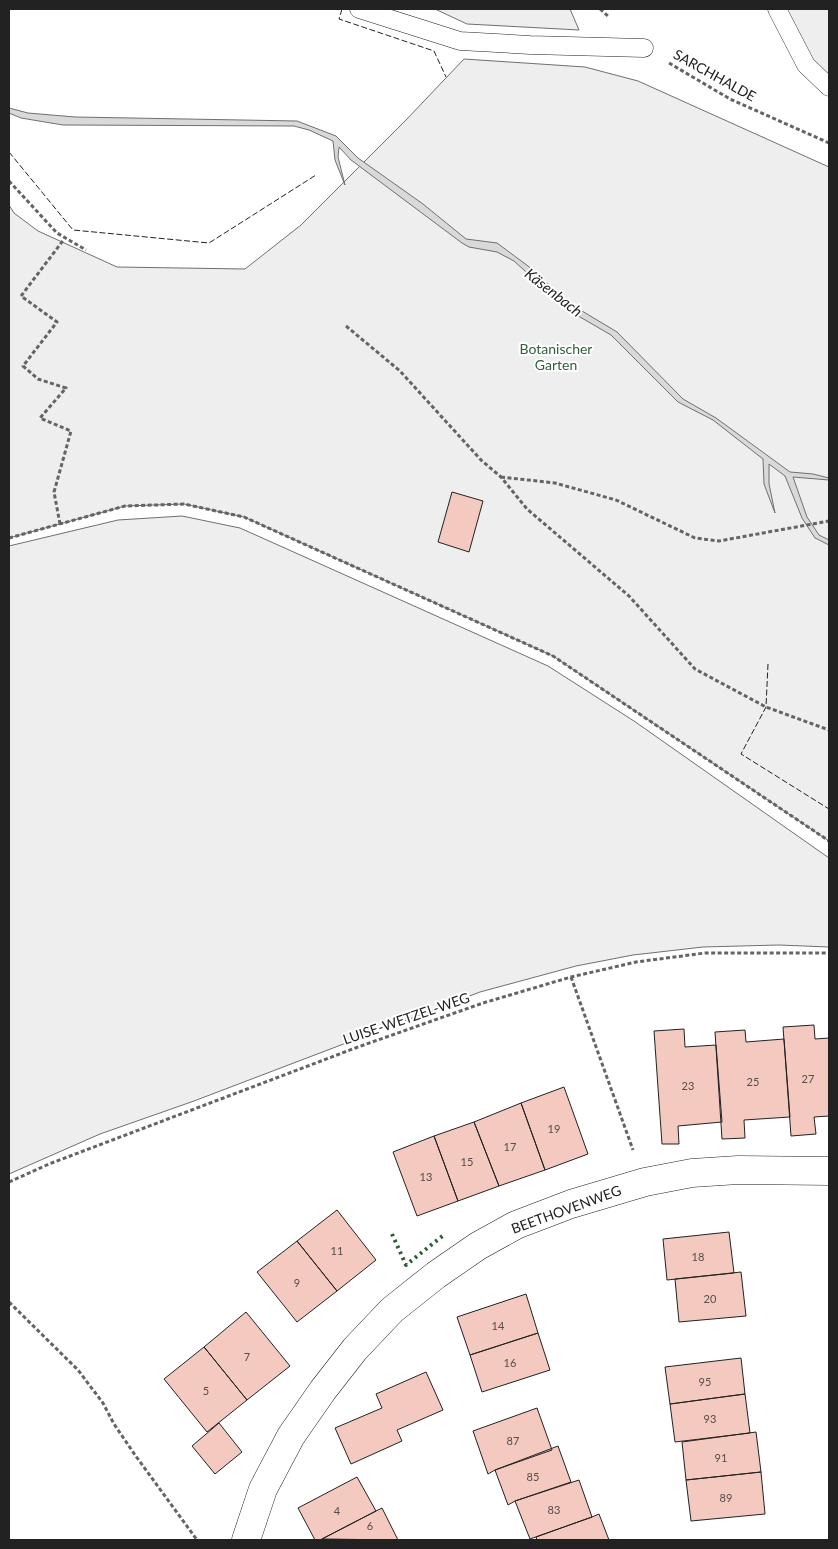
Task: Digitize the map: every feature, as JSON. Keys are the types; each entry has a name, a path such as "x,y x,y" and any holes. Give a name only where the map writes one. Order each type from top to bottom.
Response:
{"street":[{"name":"BEETHOVENWEG","path":"246,1540 263,1489 291,1436 322,1390 355,1349 392,1310 436,1275 478,1246 516,1225 571,1204 645,1182 692,1173 738,1170 829,1171"}],"lane":[{"path":"359,9 460,41 644,48"},
{"path":"777,9 806,65 829,87"}],"path":[{"name":"SARCHHALDE","path":"600,9 644,48 730,99 829,143"},
{"path":"9,181 57,233 86,250"},
{"path":"60,524 54,492 71,431 40,418 66,388 38,379 23,366 57,322 21,296 65,238"},
{"path":"346,326 400,371 481,460 501,477 527,509 630,596 695,669 766,708 829,730"},
{"path":"501,477 555,483 616,500 695,538 719,541 829,521"},
{"path":"9,538 125,506 184,504 244,517 553,656 829,841"},
{"name":"LUISE-WETZEL-WEG","path":"9,1182 49,1164 358,1046 483,1003 571,977 636,962 705,953 829,953"},
{"path":"571,977 645,1182"},
{"path":"9,1302 78,1370 103,1403 114,1424 135,1455 197,1540"}],"green space":[{"path":"435,9 570,9 579,30 467,24"},
{"path":"777,9 829,9 829,87"},
{"name":"Botanischer Garten","path":"464,59 585,67 638,81 829,167 829,841 553,656 244,517 184,504 125,506 9,538 9,205 14,213 38,231 117,267 245,269 301,225"},
{"path":"182,516 240,528 548,666 634,721 829,858 829,947 779,945 703,947 633,955 576,966 480,992 194,1101 100,1134 9,1174 9,546 118,520"}],"water":[{"name":"Käsenbach","path":"9,108 28,113 75,117 297,121 336,136 358,158 423,204 466,239 497,243 528,266 572,305 617,332 683,399 716,418 790,472 813,474 829,478 829,480 793,477 807,517 819,535 829,540 829,545 815,538 802,518 785,476 769,464 769,484 775,513 764,484 763,459 713,420 678,402 611,335 568,310 514,261 497,252 469,247 462,243 351,160 339,147 338,157 345,185 335,160 333,141 309,130 294,126 63,125 21,118 9,113"}],"building":[{"path":"452,492 483,501 469,552 438,542"},
{"path":"814,1025 815,1039 829,1038 829,1116 814,1117 816,1134 791,1136 783,1027"},
{"path":"684,1029 685,1047 716,1045 722,1122 678,1126 679,1144 662,1144 654,1031"},
{"path":"745,1030 746,1042 784,1039 790,1117 744,1120 745,1138 722,1139 715,1032"},
{"path":"564,1087 588,1154 545,1170 521,1103"},
{"path":"521,1103 545,1170 499,1186 474,1122"},
{"path":"474,1122 499,1186 458,1201 434,1136"},
{"path":"434,1136 458,1201 417,1216 393,1152"},
{"path":"337,1210 376,1260 337,1291 297,1241"},
{"path":"729,1232 734,1273 667,1280 663,1239"},
{"path":"297,1241 337,1291 297,1322 257,1272"},
{"path":"741,1272 746,1316 679,1322 675,1279"},
{"path":"526,1294 538,1333 470,1355 457,1317"},
{"path":"246,1312 290,1366 247,1400 204,1347"},
{"path":"538,1333 550,1370 482,1392 470,1355"},
{"path":"204,1347 247,1400 207,1432 164,1379"},
{"path":"741,1358 745,1394 670,1404 665,1367"},
{"path":"426,1372 443,1410 397,1430 402,1441 351,1464 335,1428 382,1408 376,1394"},
{"path":"745,1394 750,1433 675,1442 670,1404"},
{"path":"537,1408 552,1450 488,1474 473,1431"},
{"path":"219,1423 242,1452 215,1474 192,1446"},
{"path":"756,1432 761,1472 686,1480 682,1442"},
{"path":"558,1446 571,1482 508,1505 495,1470"},
{"path":"761,1472 765,1514 691,1521 686,1480"},
{"path":"357,1477 376,1511 320,1540 315,1540 298,1508"},
{"path":"579,1480 592,1517 530,1539 515,1501"},
{"path":"382,1508 398,1540 322,1539 376,1511"},
{"path":"599,1514 609,1540 537,1540 536,1537"}],"hedge":[{"path":"392,1234 406,1265 445,1234"}],"fence":[{"path":"342,9 339,19 434,51 446,77"},
{"path":"9,152 73,230 209,243 316,175"},
{"path":"768,664 766,707 741,754 829,809"}]}
